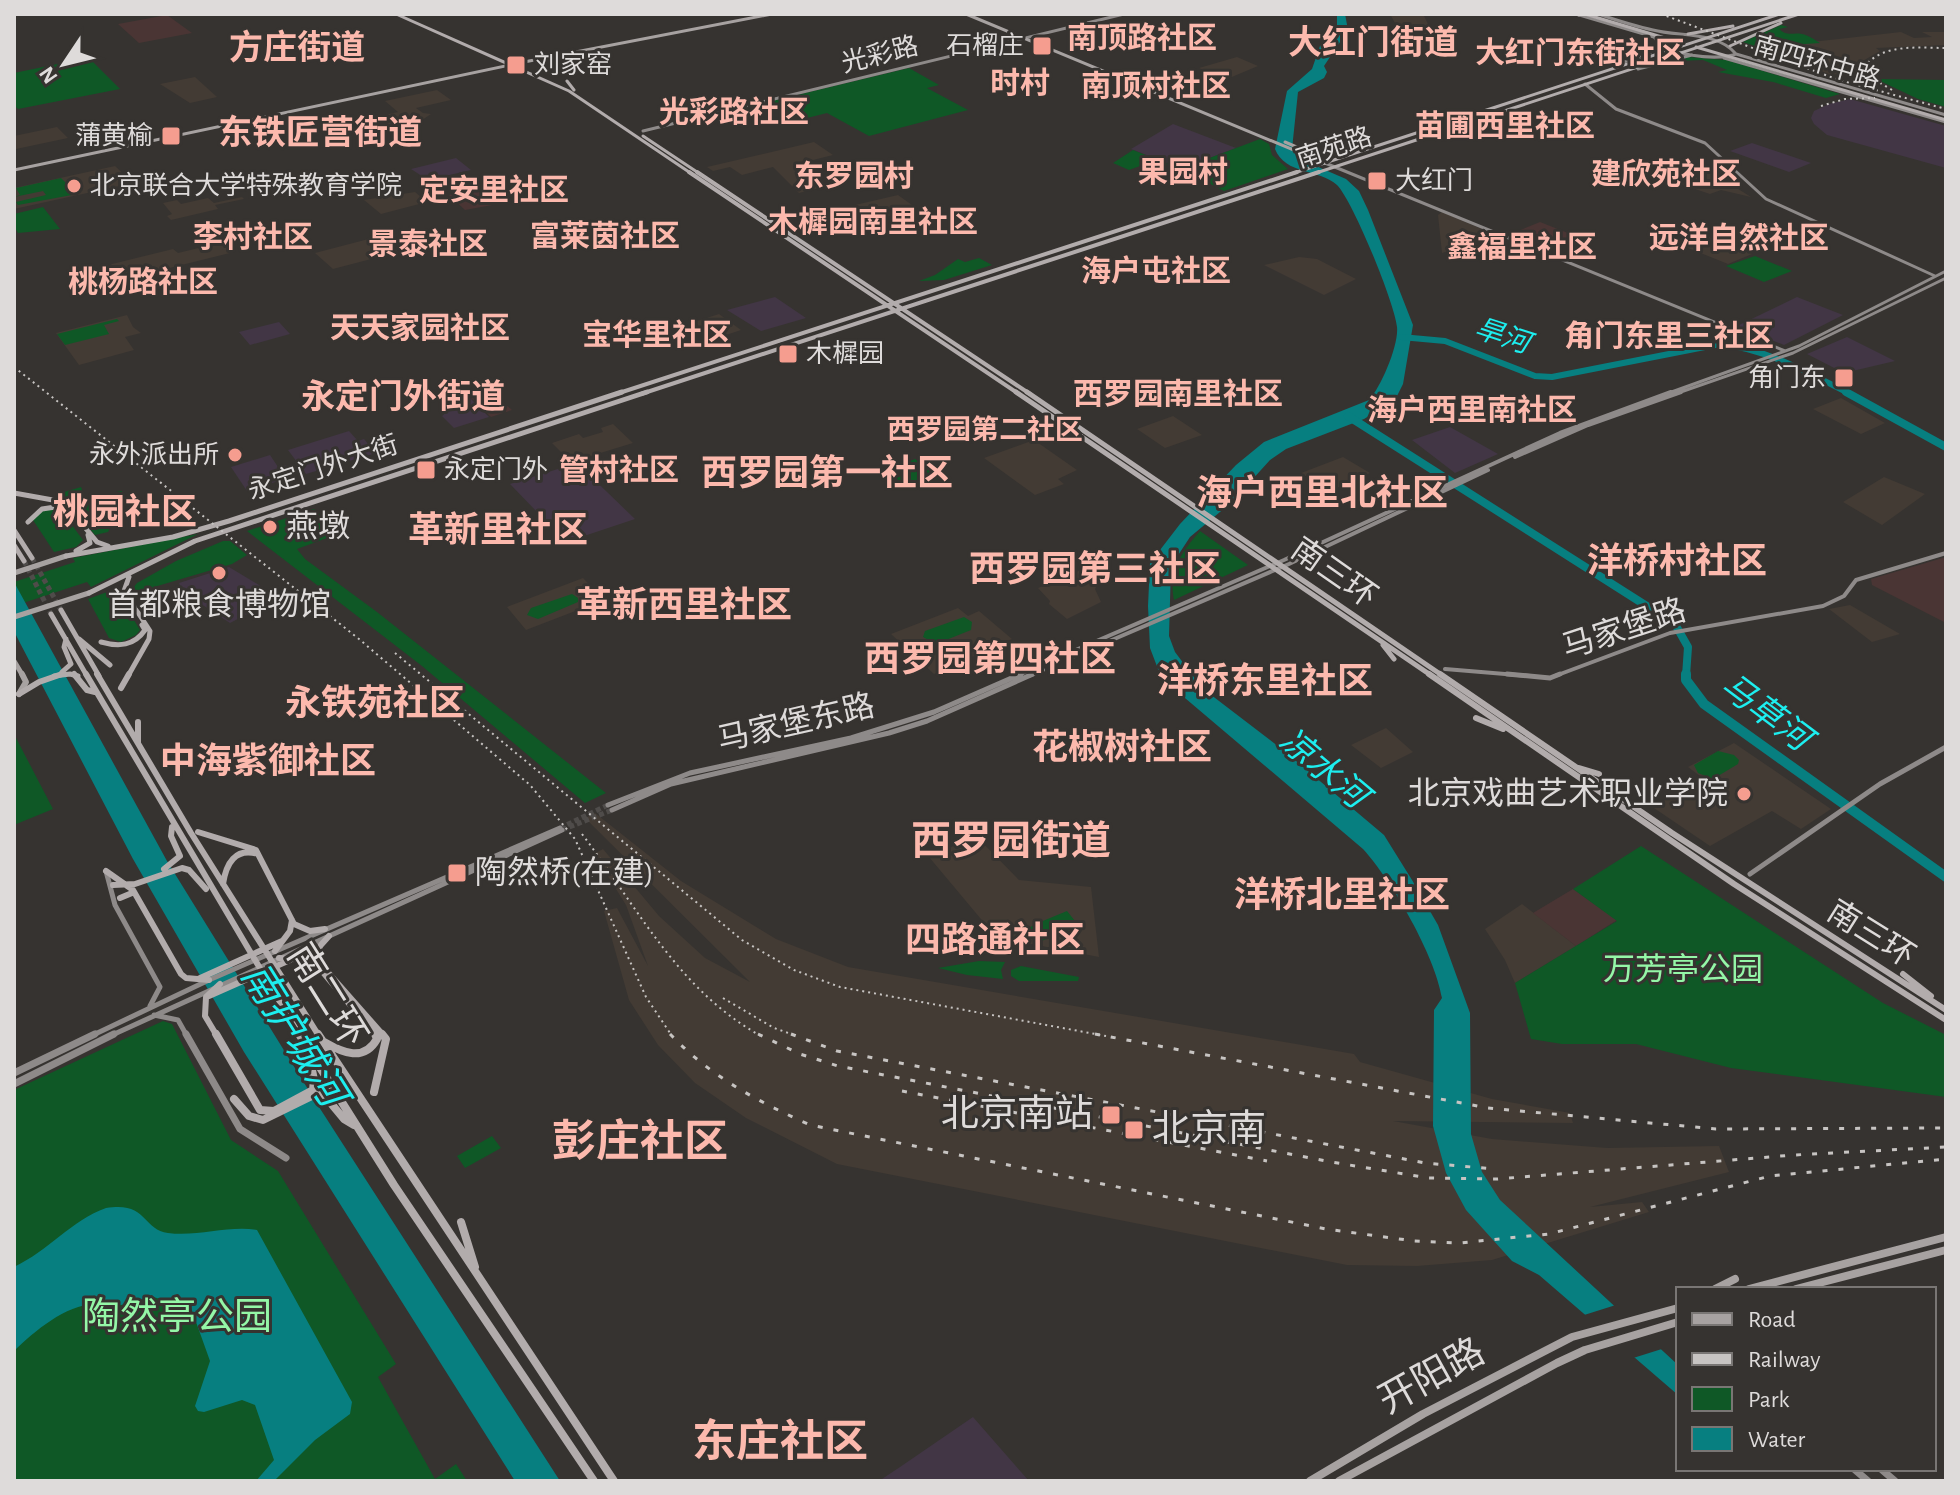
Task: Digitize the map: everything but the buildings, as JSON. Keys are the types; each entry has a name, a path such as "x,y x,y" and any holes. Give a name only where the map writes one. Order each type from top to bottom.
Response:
{"highway":[{"name":"南三环","path":"396,14 434,35 571,90 836,265 1004,383 1056,412 1321,597 1827,936 1946,1009"},
{"name":"南三环","path":"402,14 472,49"},
{"name":"南四环中路","path":"1585,14 1600,16"},
{"name":"南四环中路","path":"1592,14 1876,100 1946,118"},
{"path":"1688,34 1777,14"},
{"name":"南苑路","path":"908,298 1777,14"},
{"path":"1730,46 1800,14"},
{"name":"南苑路","path":"880,317 1800,14"},
{"path":"434,35 457,48"},
{"path":"454,37 461,43"},
{"name":"南四环中路","path":"1764,66 1946,118"},
{"path":"1619,72 1638,69"},
{"path":"549,80 571,90"},
{"path":"567,81 571,90"},
{"path":"1835,83 1868,95"},
{"name":"南三环","path":"571,90 614,119"},
{"path":"1841,92 1876,100"},
{"path":"589,105 600,117"},
{"path":"1428,129 1438,132"},
{"path":"1417,132 1427,136"},
{"name":"南三环","path":"654,145 738,206"},
{"path":"672,151 690,167"},
{"path":"652,152 682,167"},
{"path":"1259,182 1265,182"},
{"path":"1279,185 1289,184"},
{"path":"745,204 766,213"},
{"path":"738,206 751,219"},
{"path":"738,206 822,261"},
{"path":"1169,211 1179,211"},
{"path":"1150,217 1162,217"},
{"path":"1081,243 1091,237"},
{"path":"1047,251 1060,250"},
{"path":"801,251 822,261"},
{"path":"828,254 836,265"},
{"name":"南三环","path":"822,261 1186,504"},
{"path":"947,283 975,278"},
{"path":"972,289 987,281"},
{"name":"永定门外大街","path":"66,556 193,532 908,298"},
{"name":"永定门外大街","path":"89,593 195,541 880,317"},
{"path":"768,358 788,347"},
{"path":"727,367 749,363"},
{"path":"1009,393 1004,383 1013,382"},
{"path":"1042,397 1056,412"},
{"path":"545,426 577,419"},
{"path":"491,444 508,442"},
{"path":"1121,457 1149,469"},
{"path":"380,470 385,465"},
{"path":"1119,469 1149,482"},
{"path":"350,490 374,486"},
{"path":"14,493 64,502 97,542 112,546"},
{"path":"28,522 42,509 58,505 67,508 90,539 85,547 66,556"},
{"path":"14,530 32,558"},
{"path":"14,545 24,561"},
{"path":"121,688 149,639 150,631 124,591 125,581 133,574"},
{"path":"89,593 112,588 120,591 145,630 136,641 122,646 101,642"},
{"name":"南三环","path":"1321,597 1513,733 1747,892 1946,1020"},
{"name":"南二环","path":"61,610 138,746 320,1041 614,1481"},
{"name":"南二环","path":"51,614 209,890 308,1049 594,1481"},
{"path":"76,636 110,665"},
{"path":"66,639 64,647 71,664 67,672"},
{"path":"1378,639 1394,659"},
{"path":"19,694 31,683 67,672 77,675 87,690 95,692"},
{"path":"1476,718 1513,733"},
{"path":"138,722 138,746"},
{"path":"1572,765 1599,774"},
{"path":"172,826 171,836 180,856 176,866"},
{"path":"198,832 250,846 261,856 292,920 301,929 327,933 317,960 386,1039 374,1092"},
{"path":"223,884 226,865 231,858 246,852 261,856"},
{"path":"119,884 139,882 176,866 189,870 199,885 209,890"},
{"path":"106,871 119,884 136,894 181,974 195,980 209,980"},
{"path":"136,894 139,882"},
{"path":"120,898 126,893 136,894"},
{"path":"291,949 292,920"},
{"path":"277,955 291,949"},
{"path":"277,955 291,949"},
{"path":"206,997 291,949"},
{"path":"195,980 291,949 317,965 374,1031 377,1039 372,1048 359,1055 345,1054 320,1041"},
{"path":"1903,974 1946,1009"},
{"path":"220,984 206,997 205,1016 260,1110 275,1113"},
{"path":"308,1049 308,1062 315,1079 314,1092"},
{"path":"234,1099 253,1119 263,1120 314,1092 324,1095 344,1119 357,1127"},
{"path":"461,1222 477,1274"}],"main road":[{"path":"14,169 502,65 763,14"},
{"path":"522,61 772,14"},
{"path":"968,14 1785,353"},
{"name":"光彩路","path":"1023,38 1116,14"},
{"name":"光彩路","path":"642,130 1124,14"},
{"path":"1577,14 1654,37 1663,33"},
{"path":"1600,16 1663,33 1688,34 1730,46 1736,54"},
{"path":"655,33 670,32"},
{"path":"1654,37 1655,42 1665,49 1724,58 1946,118"},
{"path":"593,47 607,43"},
{"path":"1618,64 1665,49"},
{"path":"1724,58 1736,54 1946,118"},
{"path":"1638,69 1697,55"},
{"path":"14,169 502,65"},
{"path":"1584,84 1616,109 1687,134 1710,146 1766,199 1935,277"},
{"path":"1584,84 1611,108 1706,146 1763,199 1935,277"},
{"path":"79,154 88,151"},
{"path":"1304,152 1324,162"},
{"path":"1462,480 1588,425 1769,362 1946,271"},
{"path":"1462,480 1586,422 1777,354 1793,353 1946,278"},
{"name":"马家堡东路","path":"610,807 671,784 847,745 915,725 1462,480"},
{"name":"马家堡路","path":"1445,669 1550,678 1670,633 1823,606 1844,596 1856,580 1946,553"},
{"path":"14,573 66,556"},
{"path":"14,617 89,593"},
{"path":"14,661 31,683"},
{"path":"1750,874 1889,778 1946,747"},
{"path":"291,949 561,829"},
{"path":"14,1084 151,1011 160,987 115,905 106,871"},
{"path":"170,1002 220,984 277,955"},
{"path":"14,1073 170,1002 209,980 277,955"},
{"path":"151,1011 178,1020 240,1129 286,1158"},
{"path":"1757,1287 1946,1237"},
{"path":"1804,1287 1946,1250"},
{"path":"1719,1287 1735,1279"},
{"name":"开阳路","path":"1310,1481 1423,1414 1572,1337 1676,1308"},
{"name":"开阳路","path":"1339,1481 1512,1385 1599,1345 1676,1322"}],"shaded area":[{"path":"1390,14 1423,14 1434,36 1414,35 1420,44 1392,44 1388,33 1400,32"},
{"path":"167,15 192,33 139,43 118,24"},
{"path":"1901,32 1914,38 1932,37 1922,32 1946,32 1946,45 1876,48 1880,51 1861,62 1865,75 1829,74 1757,48"},
{"path":"1237,57 1258,66 1227,79 1199,68"},
{"path":"195,77 217,97 190,103 160,84"},
{"path":"437,90 451,100 416,108 431,114 422,120 364,132 352,122 398,112 385,101"},
{"path":"1850,99 1946,126 1946,168 1827,135 1814,124 1811,118 1814,111"},
{"path":"1173,124 1236,148 1191,165 1172,158 1167,163 1131,149"},
{"path":"57,127 68,138 16,149 14,146 14,136"},
{"path":"814,142 833,155 797,164 809,173 806,175 824,187 799,193 773,167 742,175 730,167 713,171 707,167"},
{"path":"1752,143 1811,163 1789,172 1730,151"},
{"path":"456,158 471,170 428,180 411,169"},
{"name":"北京联合大学特殊教育学院","path":"115,166 133,183 14,209 14,188"},
{"path":"1721,168 1739,186 1735,187 1751,197 1721,190 1710,194 1680,184"},
{"path":"476,188 498,204 465,210 449,195"},
{"path":"415,192 427,202 381,214 364,200"},
{"path":"898,195 912,205 877,222 855,205"},
{"path":"208,198 214,203 244,199 215,205 218,209 171,220 167,216 172,214 163,203 177,200 181,204"},
{"path":"1442,212 1496,235 1442,253 1438,215"},
{"path":"1540,222 1573,235 1546,246 1513,233"},
{"path":"1696,232 1752,254 1728,264 1673,242"},
{"path":"380,236 398,252 333,269 315,253"},
{"path":"227,241 234,252 117,281 105,269 112,264 173,249 178,253"},
{"path":"1299,257 1317,259 1356,279 1324,295 1264,265"},
{"path":"775,297 806,318 761,331 727,310"},
{"path":"1797,297 1843,315 1784,345 1737,326"},
{"path":"719,314 741,330 711,340 694,322"},
{"path":"127,315 133,327 141,333 125,337 134,350 79,365 56,333"},
{"path":"279,322 290,334 250,345 239,332"},
{"path":"1847,337 1895,361 1844,373 1807,354"},
{"path":"483,384 512,410 491,417 468,395"},
{"path":"467,395 489,417 454,428 442,416"},
{"path":"1841,398 1885,423 1861,434 1813,409"},
{"path":"1173,416 1202,435 1165,448 1137,429"},
{"path":"613,424 633,443 571,462 552,443 579,434 583,438 603,432 601,428"},
{"path":"1450,427 1498,454 1455,473 1412,440"},
{"path":"349,431 358,441 364,439 376,453 306,474 288,450"},
{"path":"1034,440 1077,470 1058,479 1064,484 1035,495 984,458"},
{"path":"270,455 278,467 286,465 294,476 247,491 231,467"},
{"path":"1343,457 1370,473 1330,491 1301,473"},
{"path":"577,463 635,519 566,542 510,484"},
{"path":"1884,477 1925,494 1882,525 1843,502"},
{"path":"1946,557 1946,623 1872,585 1871,579"},
{"path":"229,567 276,599 230,623 183,592 179,583"},
{"path":"1083,569 1099,582 1095,589 1101,602 1067,619 1049,604 1050,601 1038,588"},
{"path":"583,578 604,600 526,630 507,607"},
{"path":"1850,605 1900,634 1872,642 1829,609"},
{"path":"958,608 968,616 979,611 1012,639 934,674 891,634"},
{"path":"1386,728 1413,752 1381,768 1351,745"},
{"name":"北京戏曲艺术职业学院","path":"1734,743 1831,809 1801,829 1772,811 1710,846 1651,806 1708,782 1688,767"},
{"path":"595,813 681,881 776,939 848,967 1354,1054 1360,1062 1492,1099 1570,1113 1573,1123 1393,1121 1492,1139 1607,1148 1719,1146 1729,1172 1590,1207 1642,1202 1649,1212 1492,1260 1417,1266 1347,1265 837,1164 746,1118 695,1083 658,1045 629,1000 604,911 617,908 648,966 626,905 594,854 603,849 659,916 705,958 750,982 585,818"},
{"path":"976,836 1019,880 1091,887 1099,957 996,937 929,857"},
{"path":"1573,889 1617,920 1576,946 1533,913"},
{"path":"1522,904 1576,946 1515,983 1505,960 1485,929"},
{"path":"973,1417 1029,1481 879,1481 900,1467"}],"green space":[{"path":"1781,25 1788,27 1779,29 1785,33 1804,35 1820,43 1758,47 1743,42"},
{"path":"1688,57 1726,60 1840,94 1826,98 1773,82 1718,72 1727,70 1703,60 1675,61"},
{"path":"72,61 93,62 120,89 18,109 14,105 14,73"},
{"path":"909,68 939,85 927,88 968,110 869,136 827,113 795,121 764,103"},
{"path":"1876,79 1946,80 1946,107 1918,99"},
{"path":"1260,139 1269,144 1272,155 1288,169 1224,191 1197,177 1198,168 1191,165"},
{"path":"1133,150 1168,164 1153,172 1140,166 1129,170 1113,163"},
{"path":"61,178 77,194 18,205 16,202 46,195 43,191 14,197 20,195 16,188"},
{"path":"43,207 60,229 18,233 14,226 14,214"},
{"path":"1755,256 1792,271 1764,282 1726,266"},
{"path":"979,258 992,265 944,280 919,281 935,275 958,259 965,262"},
{"path":"119,321 104,325 109,334 65,345 57,334"},
{"path":"915,459 940,478 909,489 896,478 910,473 900,465"},
{"path":"81,487 85,498 122,491 120,509 108,532 95,535 61,493"},
{"path":"59,508 83,540 76,547 54,552 33,520 42,510"},
{"path":"314,509 325,519 336,520 346,531 297,549 305,559 606,793 585,803 422,666 247,531"},
{"path":"1200,531 1248,565 1174,600 1173,580 1178,563"},
{"path":"198,534 91,587 87,582 14,606 14,582 75,562 73,558"},
{"path":"223,541 230,541 247,555 232,564 137,592 133,588 176,561"},
{"path":"110,591 117,592 140,630 121,642 109,638 88,599"},
{"path":"572,594 578,602 538,619 527,615 531,608"},
{"path":"964,617 972,622 971,630 936,644 923,637 925,631"},
{"path":"14,734 53,809 14,825"},
{"path":"1718,751 1734,755 1739,760 1738,764 1713,779 1698,773 1694,765"},
{"name":"万芳亭公园","path":"1641,846 1883,1003 1946,1035 1946,1097 1731,1068 1636,1044 1562,1044 1531,1039 1515,983 1617,921 1573,889"},
{"path":"1067,911 1079,926 1039,942 1028,928 1037,924 1044,932 1038,923"},
{"path":"979,961 1005,962 1001,970 1003,979 938,968"},
{"path":"1021,966 1079,977 1078,981 1019,981 1011,976 1011,970"},
{"name":"陶然亭公园","path":"163,1021 172,1024 231,1140 278,1171 396,1364 378,1377 435,1479 456,1464 467,1481 14,1481 14,1090"},
{"path":"492,1136 501,1148 465,1168 457,1156"}],"water":[{"path":"1337,14 1345,14 1348,30 1324,66 1327,72 1324,78 1298,92 1292,149 1302,160 1346,179 1359,191 1368,210 1413,325 1403,384 1395,400 1364,419 1286,449 1270,460 1232,502 1190,537 1171,566 1169,636 1175,652 1202,688 1283,750 1384,835 1438,925 1470,1013 1471,1134 1482,1172 1500,1200 1676,1363 1676,1393 1539,1275 1512,1261 1466,1210 1446,1173 1433,1126 1434,1010 1442,998 1431,961 1411,919 1363,849 1172,687 1158,669 1150,648 1150,563 1180,524 1236,465 1264,442 1369,400 1379,386 1392,355 1397,335 1395,315 1372,253 1344,195 1330,180 1287,163 1275,149 1287,91 1312,69 1321,43 1331,27 1337,26"},
{"name":"南护城河","path":"14,582 167,861 319,1107 560,1481 515,1481 244,1052 133,859 14,631"},
{"path":"106,1208 129,1208 168,1233 257,1230 352,1402 350,1414 315,1440 274,1481 256,1481 274,1460 255,1405 242,1400 204,1412 198,1411 195,1406 210,1361 191,1308 150,1296 128,1304 84,1305 51,1320 14,1351 14,1267 82,1220"}],"pier":[{"path":"1619,1304 1665,1348 1630,1359 1581,1316"}],"waterway":[{"name":"旱河","path":"1401,337 1445,341 1535,376 1552,377 1720,344 1771,356 1850,394"},
{"name":"旱河","path":"1846,392 1946,447"},
{"name":"马草河","path":"1348,416 1675,624 1688,647 1686,676"},
{"name":"马草河","path":"1686,676 1704,704 1946,877"}],"tunnel":[{"path":"32,558 61,610"},
{"path":"24,561 51,614"},
{"path":"560,828 608,805"},
{"path":"562,830 612,810"}],"railway":[{"path":"1661,14 1839,80 1946,109"},
{"path":"1892,90 1870,77 1865,66 1873,59 1882,53 1902,48 1946,48"},
{"path":"1821,106 1845,99 1875,98"},
{"path":"14,367 359,639 530,785 575,839 646,997 672,1036"},
{"path":"395,653 742,940 794,970 840,987 1106,1036"},
{"path":"582,834 661,946 683,971 732,1017 761,1036"},
{"path":"723,998 774,1028 797,1036"},
{"path":"758,1034 800,1054 838,1066 1331,1162 1429,1178 1497,1179 1794,1155 1946,1147"},
{"path":"791,1034 837,1051 1425,1163 1495,1169"},
{"path":"1095,1034 1488,1108 1716,1129 1946,1128"},
{"path":"672,1036 702,1063 736,1087 810,1125 1326,1229 1414,1241 1459,1243 1549,1234 1770,1176 1946,1159"},
{"path":"902,1091 1267,1161"}],"place":[{"name":"石榴庄","path":"1042,46"},
{"name":"刘家窑","path":"516,65"},
{"name":"蒲黄榆","path":"171,136"},
{"name":"大红门","path":"1377,181"},
{"name":"北京联合大学特殊教育学院","path":"74,186"},
{"name":"木樨园","path":"788,354"},
{"name":"角门东","path":"1844,378"},
{"name":"永外派出所","path":"235,455"},
{"name":"永定门外","path":"426,470"},
{"name":"燕墩","path":"270,527"},
{"name":"首都粮食博物馆","path":"219,573"},
{"name":"北京戏曲艺术职业学院","path":"1744,794"},
{"name":"陶然桥(在建)","path":"457,873"},
{"name":"北京南站","path":"1111,1115"},
{"name":"北京南","path":"1134,1130"}],"district":[{"name":"南顶路社区","path":"1142,39"},
{"name":"大红门街道","path":"1373,44"},
{"name":"方庄街道","path":"297,49"},
{"name":"大红门东街社区","path":"1580,54"},
{"name":"时村","path":"1020,84"},
{"name":"南顶村社区","path":"1156,87"},
{"name":"光彩路社区","path":"734,113"},
{"name":"苗圃西里社区","path":"1505,127"},
{"name":"东铁匠营街道","path":"320,134"},
{"name":"果园村","path":"1183,173"},
{"name":"建欣苑社区","path":"1666,175"},
{"name":"东罗园村","path":"854,177"},
{"name":"定安里社区","path":"494,191"},
{"name":"木樨园南里社区","path":"873,223"},
{"name":"富莱茵社区","path":"605,237"},
{"name":"李村社区","path":"253,238"},
{"name":"远洋自然社区","path":"1739,239"},
{"name":"景泰社区","path":"428,245"},
{"name":"鑫福里社区","path":"1522,248"},
{"name":"海户屯社区","path":"1156,272"},
{"name":"桃杨路社区","path":"143,283"},
{"name":"天天家园社区","path":"420,329"},
{"name":"宝华里社区","path":"657,336"},
{"name":"角门东里三社区","path":"1669,337"},
{"name":"西罗园南里社区","path":"1178,395"},
{"name":"永定门外街道","path":"403,398"},
{"name":"海户西里南社区","path":"1472,411"},
{"name":"西罗园第二社区","path":"985,431"},
{"name":"管村社区","path":"619,471"},
{"name":"西罗园第一社区","path":"827,474"},
{"name":"海户西里北社区","path":"1322,494"},
{"name":"桃园社区","path":"125,513"},
{"name":"革新里社区","path":"498,531"},
{"name":"洋桥村社区","path":"1677,562"},
{"name":"西罗园第三社区","path":"1095,570"},
{"name":"革新西里社区","path":"684,606"},
{"name":"西罗园第四社区","path":"990,660"},
{"name":"洋桥东里社区","path":"1265,682"},
{"name":"永铁苑社区","path":"375,704"},
{"name":"花椒树社区","path":"1122,748"},
{"name":"中海紫御社区","path":"268,762"},
{"name":"西罗园街道","path":"1011,842"},
{"name":"洋桥北里社区","path":"1342,896"},
{"name":"四路通社区","path":"995,941"},
{"name":"彭庄社区","path":"640,1143"},
{"name":"东庄社区","path":"780,1443"}],"water label":[{"name":"凉水河","path":"1323,769"}]}
